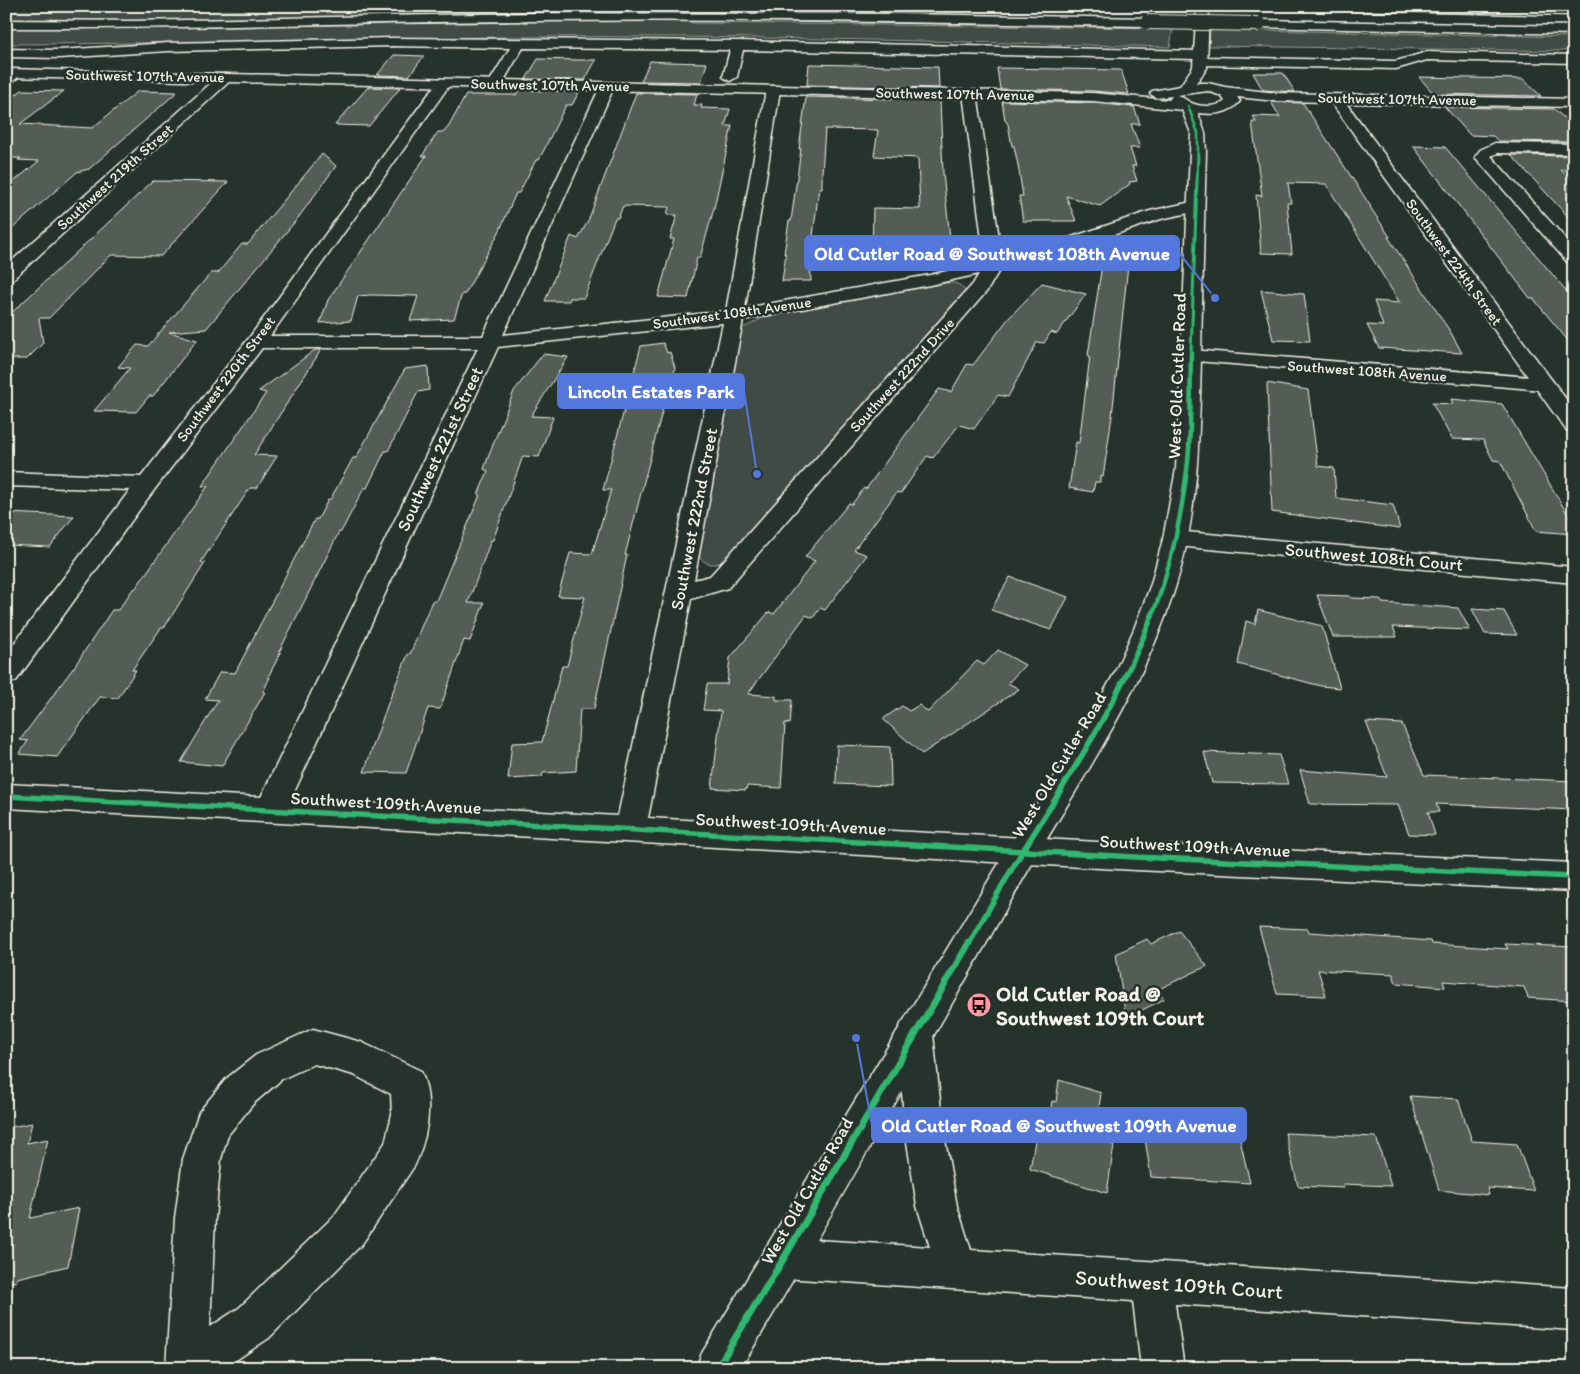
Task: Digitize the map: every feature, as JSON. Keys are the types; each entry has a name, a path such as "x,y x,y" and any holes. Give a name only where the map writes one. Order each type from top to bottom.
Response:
{"main road":[{"path":"1180,90 1193,78 1200,61 1203,6"},
{"path":"1339,6 1574,11"},
{"path":"410,7 1574,30"},
{"path":"6,24 165,24 533,17 902,18"},
{"path":"6,52 59,54 168,47 365,42 738,45 1200,61 1396,65 1404,64 1420,56 1574,59"},
{"path":"495,84 519,44"},
{"path":"730,77 738,45"},
{"path":"6,48 68,50 73,52"},
{"path":"6,56 90,58 102,57 118,51"},
{"path":"1440,56 1454,70"},
{"path":"1198,133 1232,99 1218,90 1205,72 1200,61"},
{"name":"Southwest 107th Avenue","path":"9,75 1093,97 1185,106 1224,107 1339,103 1574,103"},
{"name":"Southwest 219th Street","path":"6,276 225,78"},
{"name":"Southwest 220th Street","path":"6,674 147,484 256,342 444,83"},
{"name":"Southwest 221st Street","path":"270,811 490,342 607,87"},
{"name":"Southwest 222nd Street","path":"631,829 680,593 733,316 773,90"},
{"name":"Southwest 107th Avenue","path":"1093,97 1112,93 1154,94 1180,90 1218,90 1256,96 1339,103 1574,112"},
{"name":"West Old Cutler Road","path":"717,1368 784,1258 1023,851 1081,759 1129,672 1164,584 1175,539 1187,469 1196,206 1198,133 1185,106 1176,100 1180,90"},
{"path":"970,94 994,265"},
{"name":"Southwest 224th Street","path":"1339,103 1574,425"},
{"path":"1574,149 1500,148 1489,150 1484,155 1484,159 1574,259"},
{"name":"Southwest 108th Avenue","path":"256,342 490,342 733,316 930,280 1026,258 1156,215 1196,206"},
{"name":"Southwest 222nd Drive","path":"680,593 719,582 980,287 994,265"},
{"name":"Southwest 108th Avenue","path":"1191,356 1543,384"},
{"path":"6,478 147,484"},
{"name":"Southwest 108th Court","path":"1175,539 1574,575"},
{"name":"Southwest 109th Avenue","path":"6,796 1023,851 1574,877"},
{"path":"915,1034 924,1129 937,1206 958,1270"},
{"path":"313,1046 361,1059 408,1084 411,1114 402,1152 348,1230 254,1322 187,1367 195,1218 202,1159 212,1125 240,1091 269,1067 313,1046"},
{"name":"Southwest 109th Court","path":"784,1258 1574,1309"},
{"path":"1151,1282 1164,1368"}],"shaded area":[{"path":"6,6 437,14 155,23 6,22"},
{"path":"603,19 691,21 692,23 1173,28 1170,47 679,37 6,44 6,26"},
{"path":"1210,29 1574,37 1574,51 1209,46"},
{"path":"946,283 957,284 965,291 722,562 712,564 701,559 699,557 737,336 743,328 767,316"}],"building":[{"path":"394,55 424,56 409,76 377,75"},
{"path":"538,59 596,60 585,80 526,79"},
{"path":"650,61 707,63 701,82 641,81"},
{"path":"809,64 938,67 939,88 807,85"},
{"path":"997,68 1121,70 1129,94 1093,91 1000,89"},
{"path":"1253,73 1283,73 1295,92 1263,90"},
{"path":"1419,77 1523,79 1541,96 1434,94"},
{"path":"368,87 400,88 369,126 335,125"},
{"path":"22,90 64,91 20,124 92,128 138,91 177,92 89,169 77,172 6,234 6,188 39,161 6,158 6,102"},
{"path":"519,90 579,92 572,105 566,105 539,160 536,160 519,193 516,193 499,232 465,294 462,294 454,319 410,321 418,296 370,295 358,296 351,321 320,323 328,300 426,156 422,156 438,132 444,132 449,126 466,95 516,95"},
{"path":"636,93 697,94 694,105 702,105 701,108 730,109 725,126 732,126 714,208 700,258 697,258 688,298 658,297 674,239 670,239 677,215 667,215 669,207 623,206 618,218 615,218 584,298 570,298 569,301 545,301 571,236 578,239 588,221"},
{"path":"806,97 940,100 943,173 951,248 915,248 915,260 872,260 873,208 920,209 918,158 874,156 878,130 825,129 822,188 819,188 811,252 809,252 811,281 782,281 786,254 784,254 789,221 791,221 801,149 799,149"},
{"path":"1002,101 1093,103 1134,107 1140,124 1131,124 1140,148 1130,148 1136,166 1132,166 1137,181 1129,182 1130,184 1100,206 1066,196 1076,221 1023,221 1019,196 1023,196 1018,165 1008,124 1005,120"},
{"path":"1271,102 1303,103 1371,207 1462,353 1379,348 1367,325 1383,326 1374,301 1400,303 1326,184 1288,183 1291,203 1287,203 1292,254 1261,253 1256,195 1262,196 1252,122 1256,122 1253,116 1280,117"},
{"path":"1445,107 1554,109 1574,127 1574,142 1498,141 1493,136 1470,135"},
{"path":"1413,146 1445,147 1574,300 1574,348 1533,298 1530,298"},
{"path":"322,154 336,166 298,218 206,329 169,332 197,340 153,396 149,396 136,412 94,411 130,368 118,367 137,345 148,346 211,273 218,273 242,244 248,244"},
{"path":"1511,155 1574,156 1574,170 1561,170 1574,184 1574,223"},
{"path":"153,181 228,182 161,256 111,255 49,318 39,318 43,343 27,359 6,359 6,318"},
{"path":"1104,252 1129,255 1112,416 1103,477 1100,476 1100,482 1095,482 1093,492 1069,488 1076,442 1079,443 1090,356 1088,355"},
{"path":"1042,283 1086,294 1057,334 1051,332 1044,343 1037,342 1008,397 998,395 974,429 959,425 933,458 927,456 901,493 897,492 854,550 867,555 825,610 820,608 813,618 806,615 748,694 776,696 776,700 792,700 790,724 785,723 781,788 747,786 746,790 712,788 721,711 703,710 707,684 727,684 730,658 769,612 774,614 815,561 805,557 849,503 852,504 864,488 866,489 939,389 951,392 967,364 973,365 1008,319"},
{"path":"1261,290 1304,294 1310,341 1273,340"},
{"path":"663,343 667,353 670,352 675,368 666,408 663,408 625,555 627,555 594,709 580,709 576,771 543,773 542,777 508,779 512,743 542,742 562,666 567,666 585,597 558,596 570,553 592,554 611,490 603,490 641,346"},
{"path":"315,350 321,350 254,455 277,456 257,488 250,488 201,562 205,563 164,628 161,628 132,670 136,670 118,698 100,697 57,757 19,754 28,741 20,740 74,667 112,610 118,610 133,589 135,589 208,486 202,486 266,393 259,391"},
{"path":"543,354 568,357 531,416 553,417 539,457 523,456 493,540 491,540 468,603 484,603 470,641 464,640 440,709 428,708 406,773 364,772 387,706 408,654 410,654 432,601 436,601 480,495 478,495 488,471 484,469 514,391"},
{"path":"428,366 429,390 418,392 388,451 385,451 367,488 364,488 341,532 339,532 279,652 281,652 268,677 270,677 263,692 265,692 222,766 181,762 218,700 205,699 220,672 235,673 315,519 318,519 328,500 330,500 353,458 356,458 405,369"},
{"path":"1267,383 1308,390 1318,466 1334,468 1336,498 1393,505 1400,529 1272,512"},
{"path":"1451,399 1502,404 1574,525 1574,534 1536,531 1500,461 1493,460 1483,440 1452,439 1432,403 1453,404"},
{"path":"6,513 74,516 50,547 6,545"},
{"path":"1010,577 1068,597 1051,630 991,610"},
{"path":"1317,595 1350,596 1351,598 1380,599 1382,603 1458,608 1470,630 1393,627 1397,637 1333,637"},
{"path":"1472,609 1504,611 1517,635 1485,634"},
{"path":"1258,610 1322,626 1340,688 1321,686 1238,664 1246,621 1255,624"},
{"path":"998,650 1025,665 1008,683 1019,689 922,754 883,719 902,706 909,711 919,705 928,712 977,661 984,665"},
{"path":"1366,722 1402,724 1424,775 1574,781 1574,810 1436,804 1439,812 1428,812 1435,835 1409,834 1398,805 1310,804 1300,770 1387,777"},
{"path":"837,745 890,747 891,786 836,784"},
{"path":"1204,752 1279,755 1288,784 1212,783"},
{"path":"1259,927 1308,929 1309,932 1508,949 1505,944 1574,947 1574,1001 1528,998 1524,987 1443,981 1445,987 1396,983 1393,974 1318,970 1326,996 1277,994"},
{"path":"1179,931 1207,966 1157,990 1164,999 1126,1018 1116,954 1147,939 1151,944"},
{"path":"1059,1080 1101,1093 1095,1139 1114,1145 1107,1193 1030,1169 1038,1124 1048,1126 1052,1101 1056,1102"},
{"path":"1410,1096 1458,1099 1472,1141 1517,1144 1534,1191 1487,1188 1489,1195 1439,1190"},
{"path":"32,1123 27,1143 48,1139 30,1218 79,1208 68,1266 17,1278 16,1282 6,1281 6,1128"},
{"path":"1143,1126 1238,1131 1250,1183 1151,1177"},
{"path":"1285,1133 1376,1137 1391,1186 1343,1184 1344,1188 1298,1186"}],"cycle path":[{"path":"717,1368 784,1258 1023,851 1081,759 1129,672 1164,584 1175,539 1187,469 1198,152 1198,133 1188,106"},
{"path":"6,796 1136,857 1574,877"}],"place":[{"name":"Old Cutler Road @ Southwest 108th Avenue","path":"1215,298"},
{"name":"Lincoln Estates Park","path":"757,474"},
{"name":"Old Cutler Road @ Southwest 109th Court","path":"979,1005"},
{"name":"Old Cutler Road @ Southwest 109th Avenue","path":"856,1038"}]}
